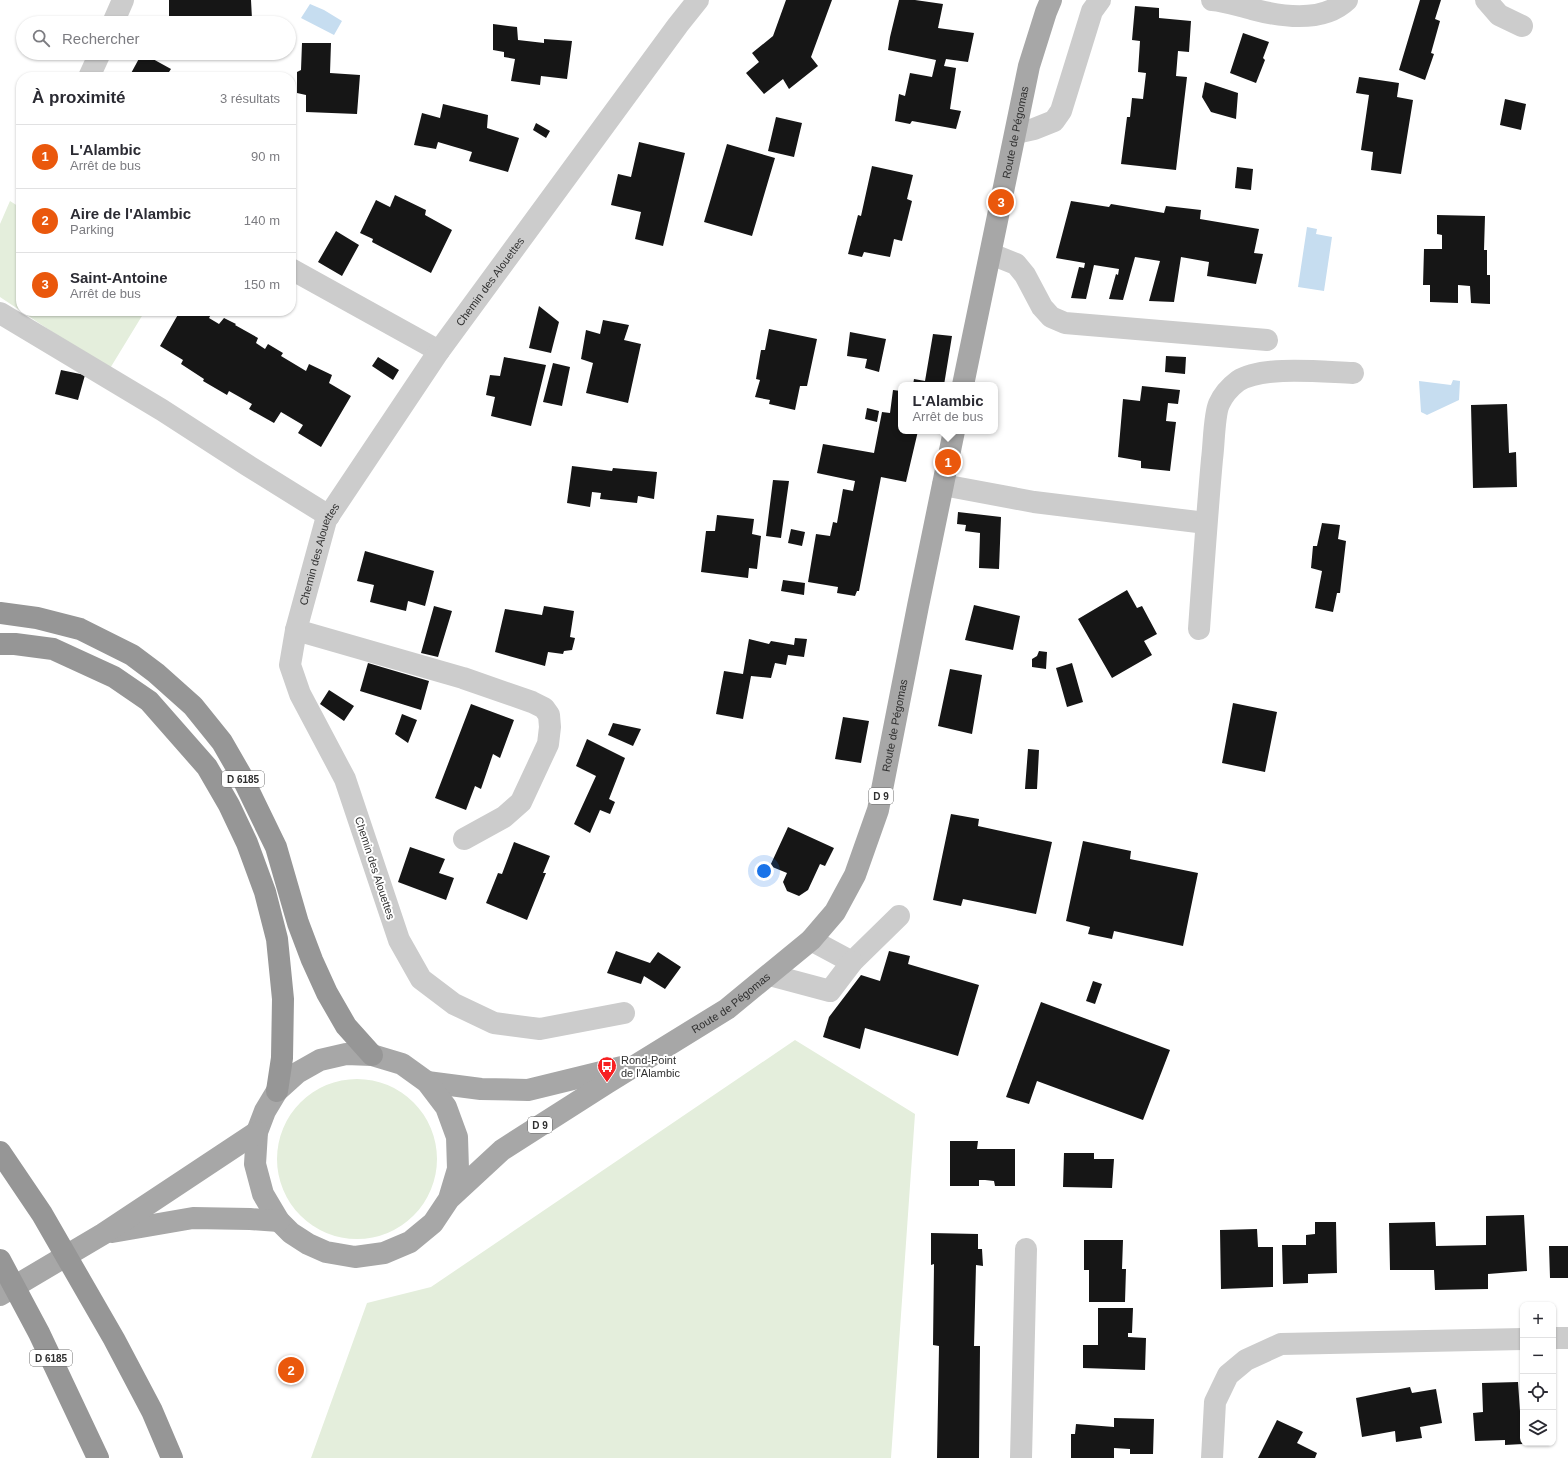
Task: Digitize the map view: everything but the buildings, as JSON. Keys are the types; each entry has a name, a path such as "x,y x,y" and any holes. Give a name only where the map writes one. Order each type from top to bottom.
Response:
{"highway":[{"name":"D 6185","path":"0,613 37,618 80,629 132,655 156,673 193,706 222,742 241,775 276,847 298,923 312,960 327,993 346,1026 372,1054"},
{"path":"0,644 15,644 53,649 114,677 148,701 207,767 229,805 247,843 265,892 277,939 283,999 282,1058 277,1091"},
{"path":"0,1152 42,1214 114,1339 152,1411 172,1458"},
{"name":"D 6185","path":"0,1260 39,1333 98,1458"}],"main road":[{"name":"Route de Pégomas","path":"964,382 1029,66 1051,0"},
{"name":"Route de Pégomas","path":"640,1062 727,1009 811,940 835,912 855,875 878,810 953,434"},
{"path":"346,1054 372,1054 402,1064 427,1082 446,1107 457,1137 458,1169 449,1199 433,1223 410,1242 384,1253 355,1257 326,1252 308,1244 291,1233 279,1221 263,1194 255,1164 257,1132 265,1110 277,1091 297,1073 320,1060 346,1054"},
{"name":"D 9","path":"427,1082 481,1089 528,1090 640,1062"},
{"name":"D 9","path":"449,1199 502,1150 640,1062"},
{"path":"0,1295 103,1234 257,1132"},
{"path":"103,1234 193,1218 279,1221"}],"street":[{"path":"116,16 124,0"},
{"name":"Chemin des Alouettes","path":"624,1013 540,1030 494,1023 454,1004 422,979 399,940 345,779 300,694 290,665 296,630 326,520 439,351 678,25 698,0"},
{"path":"1016,133 1034,129 1054,121 1061,111 1092,11 1100,0"},
{"path":"1212,0 1253,10 1292,16 1322,14 1343,4 1347,0"},
{"path":"1486,0 1499,15 1522,26"},
{"path":"91,72 97,60"},
{"path":"990,254 1016,264 1025,275 1042,307 1051,317 1065,323 1267,340"},
{"path":"296,272 439,351"},
{"path":"0,313 162,410 247,466 329,516"},
{"path":"1199,629 1206,522 1218,405 1226,392 1239,381 1256,374 1280,371 1352,373"},
{"path":"942,485 1034,502 1206,522"},
{"path":"296,630 463,678 532,702 544,708 549,716 550,727 548,744 521,802 504,817 464,839"},
{"path":"770,975 836,996 852,962 899,916"},
{"path":"811,940 852,962"},
{"path":"1020,1458 1026,1249"},
{"path":"1556,1338 1568,1338"},
{"path":"1212,1458 1216,1402 1228,1375 1246,1360 1281,1344 1520,1339"}],"green space":[{"path":"10,201 16,205 16,308 0,297 0,224"},
{"path":"28,316 142,316 109,370"},
{"path":"795,1040 915,1114 891,1458 311,1458 367,1303 431,1287"},
{"path":"357,1079 373,1081 394,1089 413,1103 423,1115 433,1136 437,1159 435,1175 427,1196 413,1215 401,1225 380,1235 357,1239 341,1237 320,1229 301,1215 291,1203 281,1182 277,1159 279,1143 287,1122 301,1103 313,1093 334,1083"}],"water":[{"path":"310,4 324,10 342,21 334,35 301,18"},
{"path":"1307,227 1317,229 1316,234 1332,237 1324,291 1298,287"},
{"path":"1453,380 1460,381 1459,400 1427,415 1421,412 1419,381 1451,385"}],"place":[{"name":"Saint-Antoine","path":"1001,202"},
{"name":"L'Alambic","path":"948,462"},
{"name":"Rond-Point de l'Alambic","path":"607,1083"},
{"name":"Aire de l'Alambic","path":"291,1370"}]}
